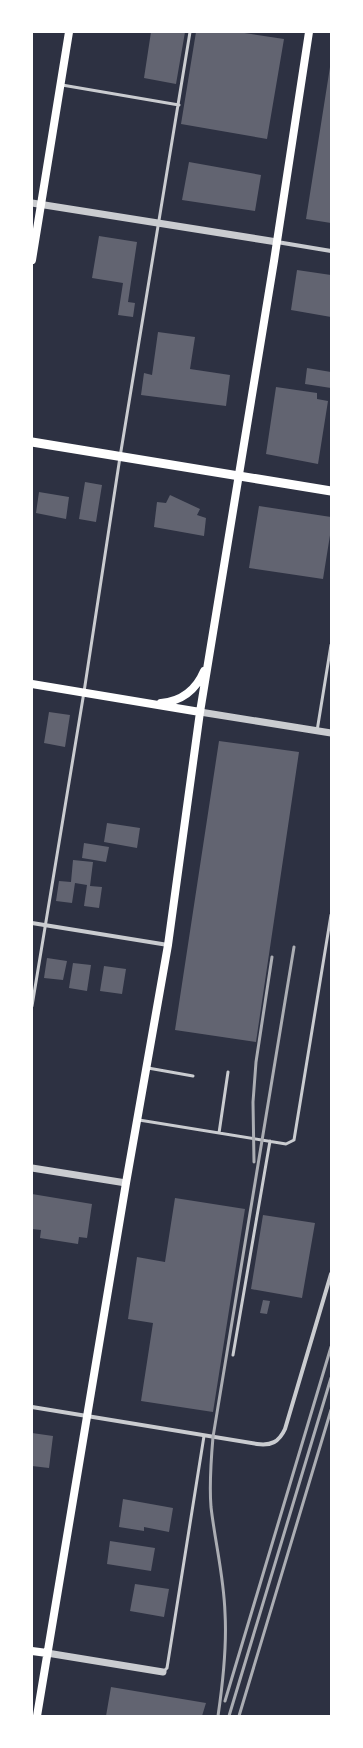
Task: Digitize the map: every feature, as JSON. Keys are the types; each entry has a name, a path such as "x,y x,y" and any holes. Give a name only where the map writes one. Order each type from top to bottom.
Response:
{"main road":[{"path":"32,260 69,32"},
{"path":"37,1716 86,1416 168,945 200,712 277,242 309,32"},
{"path":"32,442 331,491"},
{"path":"138,702 167,702 190,693 197,685 209,658"},
{"path":"32,684 200,712"},
{"path":"32,1651 47,1653"}],"street":[{"path":"32,203 331,251"},
{"path":"200,712 331,733"},
{"path":"32,923 168,945"},
{"path":"32,1168 126,1183"},
{"path":"32,1407 257,1444 266,1445 274,1443 281,1437 285,1429 331,1274"},
{"path":"47,1653 163,1672"}],"lane":[{"path":"32,1006 190,32"},
{"path":"60,85 179,105"},
{"path":"317,731 331,645"},
{"path":"137,1120 286,1144 294,1140 331,915"},
{"path":"146,1067 193,1076"},
{"path":"219,1133 228,1072"},
{"path":"233,1355 270,1141"},
{"path":"163,1672 167,1668 204,1436"}],"building":[{"path":"151,32 185,32 176,84 144,78"},
{"path":"196,32 238,32 284,39 267,139 181,124"},
{"path":"331,67 331,223 306,219"},
{"path":"189,162 261,175 255,211 182,200"},
{"path":"99,236 137,242 128,302 135,303 133,317 118,315 123,283 92,278"},
{"path":"297,270 331,275 331,317 291,310"},
{"path":"158,332 195,337 190,369 230,375 226,406 141,395 144,373 152,375"},
{"path":"307,368 331,372 331,388 305,384"},
{"path":"276,387 317,393 317,399 328,401 318,464 266,454"},
{"path":"85,482 102,485 96,522 79,519"},
{"path":"39,492 69,497 66,519 36,513"},
{"path":"170,495 200,509 197,515 206,518 204,536 154,527 157,502 166,503"},
{"path":"259,506 331,517 331,529 323,579 249,568"},
{"path":"49,712 70,715 65,747 44,743"},
{"path":"219,741 299,752 256,1042 175,1030"},
{"path":"107,823 140,828 137,848 104,842"},
{"path":"84,843 109,847 106,862 82,858"},
{"path":"73,860 93,862 90,886 102,887 99,908 84,906 87,885 75,883 72,903 56,901 59,881 71,882"},
{"path":"47,958 67,961 63,980 44,978"},
{"path":"73,963 91,965 87,991 69,988"},
{"path":"104,966 126,969 122,994 100,991"},
{"path":"32,1194 92,1204 87,1238 79,1237 78,1244 40,1238 41,1230 32,1229"},
{"path":"175,1198 245,1209 213,1412 141,1401 153,1323 128,1319 137,1257 165,1262"},
{"path":"263,1215 315,1223 302,1298 251,1289"},
{"path":"263,1300 270,1301 267,1314 260,1313"},
{"path":"32,1433 53,1436 49,1468 32,1466"},
{"path":"123,1499 173,1508 169,1532 144,1527 144,1531 119,1527"},
{"path":"110,1541 155,1548 151,1571 107,1564"},
{"path":"135,1584 169,1589 164,1617 130,1611"},
{"path":"111,1687 206,1703 202,1716 106,1716"}],"railway":[{"path":"218,1716 224,1664 225,1626 223,1586 210,1498 213,1437 294,947"},
{"path":"254,1162 253,1102 256,1062 272,957"},
{"path":"225,1701 331,1347"},
{"path":"229,1716 331,1378"},
{"path":"239,1716 331,1410"}]}
